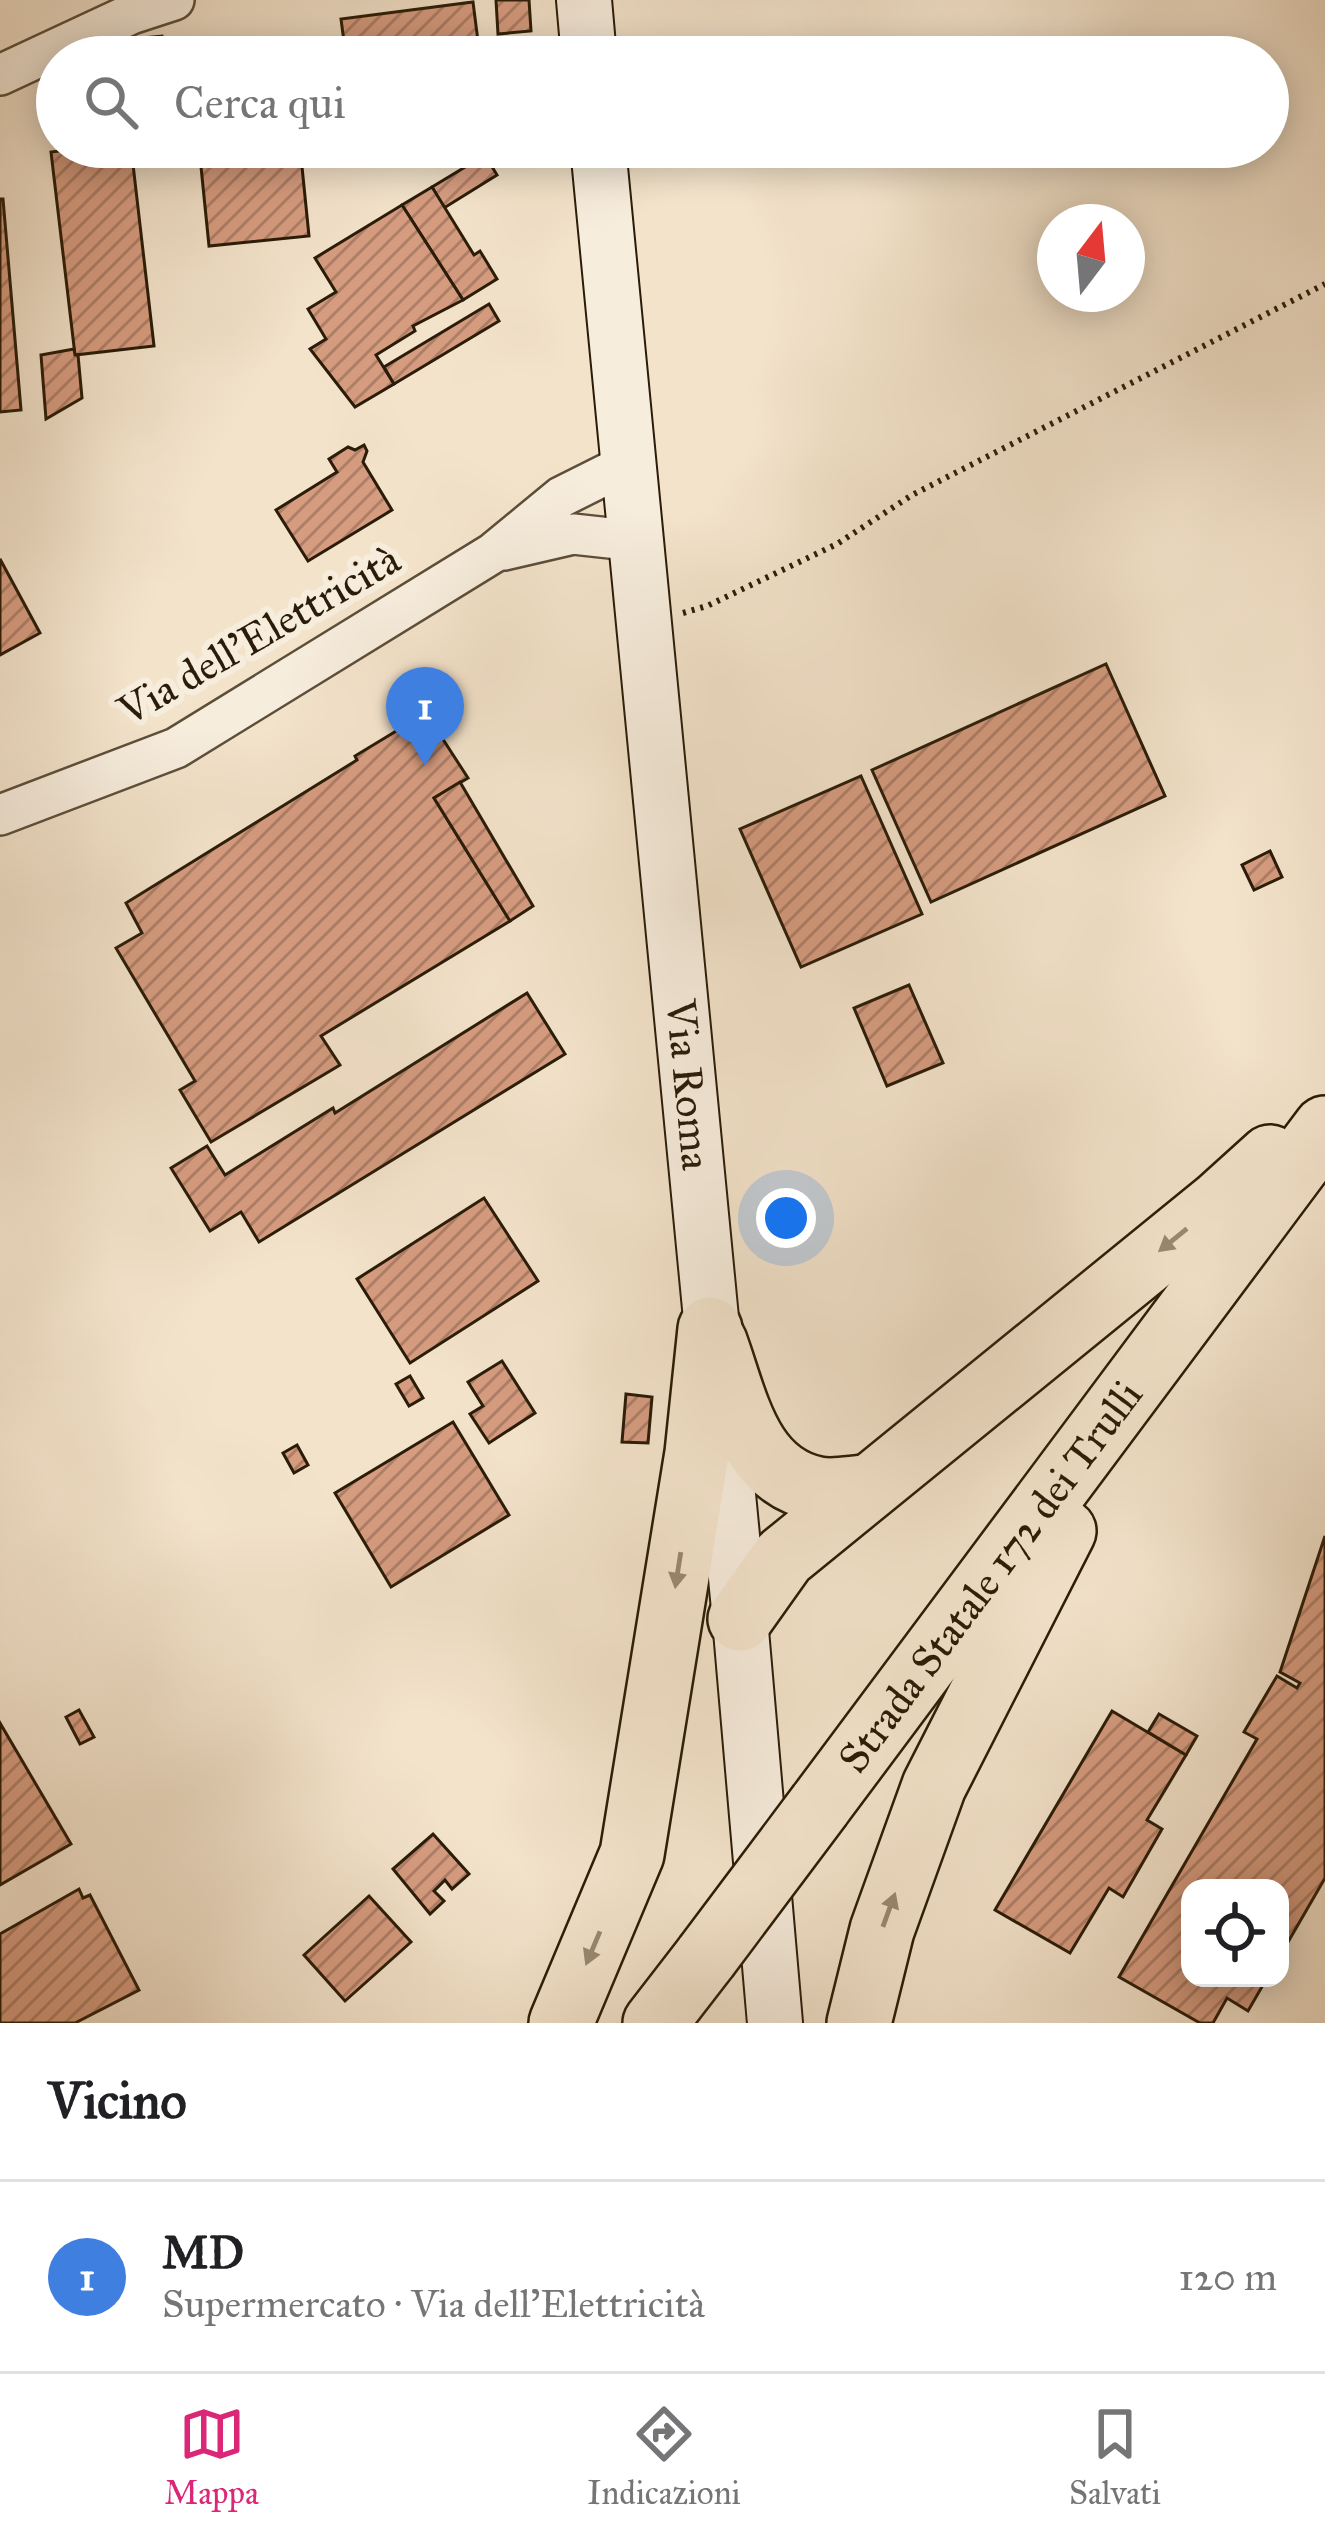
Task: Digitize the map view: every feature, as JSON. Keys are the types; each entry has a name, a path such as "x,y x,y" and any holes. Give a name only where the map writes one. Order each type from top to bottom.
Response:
{"main road":[{"path":"740,1619 784,1557 1218,1204 1325,1108"},
{"name":"Strada Statale 172 dei Trulli","path":"655,2023 1325,1128"},
{"path":"859,2023 882,1930 934,1786 1050,1555 1218,1271"},
{"path":"710,1329 754,1448 784,1477 821,1490 866,1486"},
{"path":"561,2023 632,1854 697,1453 710,1329"}],"street":[{"path":"84,36 174,0"},
{"path":"584,0 588,36"},
{"path":"0,75 36,58"},
{"name":"Via Roma","path":"600,168 775,2023"},
{"name":"Via dell'Elettricità","path":"0,815 176,748 494,553 562,497 628,464"},
{"name":"Via dell'Elettricità","path":"494,553 573,534 637,541"}],"path":[{"path":"645,625 707,606 837,544 912,495 1325,284"}],"building":[{"path":"496,0 529,0 531,31 498,34"},
{"path":"473,2 477,36 343,36 341,19"},
{"path":"53,168 133,168 154,346 75,355"},
{"path":"201,168 302,168 309,236 209,246"},
{"path":"463,168 493,168 497,175 444,208 432,187"},
{"path":"432,187 474,255 480,251 497,279 463,300 402,205"},
{"path":"0,199 21,410 0,412"},
{"path":"402,205 463,300 413,326 415,331 376,355 394,384 355,407 310,349 326,339 308,309 336,292 315,258"},
{"path":"489,304 499,321 394,384 384,367"},
{"path":"74,349 82,398 46,419 41,355"},
{"path":"364,445 363,462 392,510 308,561 276,510 337,472 329,459 348,447 355,450"},
{"path":"0,559 40,633 0,655"},
{"path":"1106,664 1165,796 931,902 872,770"},
{"path":"426,713 468,778 434,798 510,921 321,1036 340,1065 211,1142 180,1090 195,1081 116,948 142,933 126,903"},
{"path":"861,776 922,914 801,967 740,829"},
{"path":"460,782 533,906 510,921 434,798"},
{"path":"1270,851 1282,877 1254,890 1242,865"},
{"path":"909,985 943,1063 887,1086 854,1008"},
{"path":"527,993 565,1054 259,1242 241,1212 210,1231 171,1168 207,1146 225,1175 333,1108 335,1113"},
{"path":"484,1198 538,1281 410,1363 357,1279"},
{"path":"502,1361 535,1413 489,1443 470,1414 483,1406 468,1382"},
{"path":"410,1376 423,1398 409,1406 396,1384"},
{"path":"626,1394 652,1397 648,1443 622,1442"},
{"path":"453,1422 509,1515 391,1587 335,1493"},
{"path":"297,1445 308,1465 294,1473 283,1453"},
{"path":"1325,1536 1325,1878 1289,1940 1289,1879 1181,1879 1181,1987 1262,1987 1248,2011 1227,1998 1213,2023 1200,2023 1119,1977 1257,1739 1244,1732 1277,1676 1297,1688 1300,1683 1280,1672"},
{"path":"79,1710 94,1737 80,1744 66,1717"},
{"path":"1112,1711 1186,1755 1147,1820 1162,1829 1123,1897 1109,1888 1070,1953 995,1910"},
{"path":"1159,1714 1197,1736 1186,1755 1148,1732"},
{"path":"0,1723 71,1844 0,1885"},
{"path":"433,1834 469,1874 452,1889 445,1880 434,1891 444,1901 430,1914 393,1869"},
{"path":"79,1889 83,1898 90,1895 139,1990 75,2023 0,2023 0,1934"},
{"path":"369,1896 411,1942 345,2001 304,1955"}],"place":[{"name":"MD","path":"425,766"}]}
